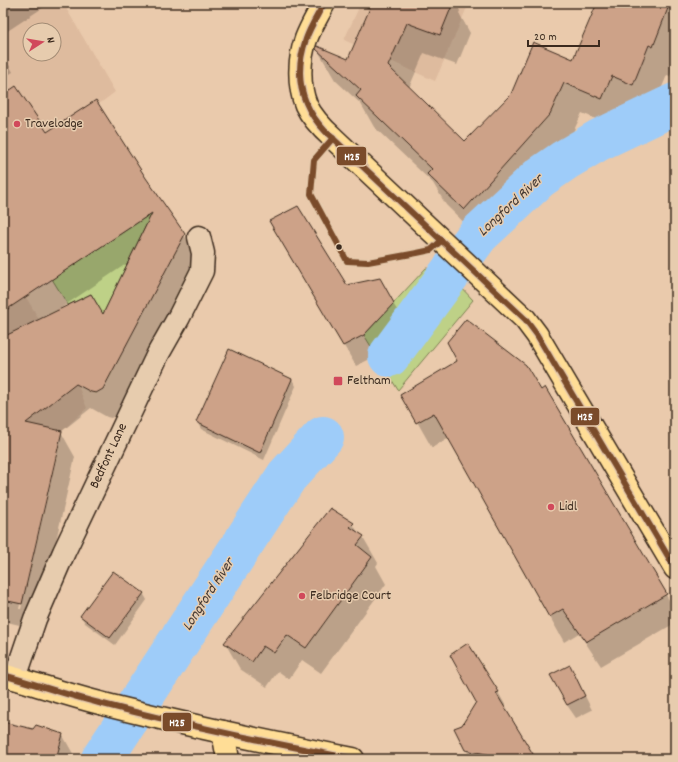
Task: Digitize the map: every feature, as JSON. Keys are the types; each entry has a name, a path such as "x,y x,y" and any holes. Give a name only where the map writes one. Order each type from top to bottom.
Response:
{"main road":[{"path":"324,3 306,38 303,49 300,72 301,86 306,105 319,124 332,138 525,319 537,336 675,568"},
{"path":"9,676 110,706 223,732 353,759"},
{"path":"223,732 228,759"}],"street":[{"name":"Bedfont Lane","path":"9,676 64,552 158,354 179,317 202,270 203,253 198,237"}],"shaded area":[{"path":"3,3 63,3 115,92 99,104 146,178 8,267 77,383 87,408 62,431 22,604 3,600"},
{"path":"361,3 469,3 435,81 344,40"}],"green space":[{"path":"152,213 90,341 99,307 91,294 68,305 52,279"},
{"path":"426,268 445,270 473,300 398,390 364,335"}],"building":[{"path":"360,3 453,3 440,35 407,23 388,66 465,141 511,94 533,42 573,59 597,3 670,3 653,47 649,45 633,85 612,76 602,99 564,83 550,114 464,210 427,174 432,169 356,96 361,90 316,49 317,46 348,59 370,8 360,5"},
{"path":"16,86 47,132 96,100 146,178 185,234 103,389 96,393 76,384 26,423 62,431 22,604 3,600 3,337 91,294 103,314 152,213 3,312 3,95"},
{"path":"298,206 347,285 380,278 394,303 364,335 343,346 269,221"},
{"name":"Lidl","path":"466,319 526,365 541,390 545,387 667,594 586,642 563,609 549,617 434,413 416,423 400,395 457,361 447,342"},
{"path":"229,349 292,379 260,453 196,422"},
{"name":"Felbridge Court","path":"330,508 354,523 350,527 364,536 357,545 372,557 306,648 287,635 274,653 263,646 252,662 224,643"},
{"path":"113,571 144,593 110,638 80,616"},
{"path":"468,643 499,692 496,693 536,759 513,759 465,750 454,728 462,725 476,702 450,655"},
{"path":"570,665 585,696 567,705 550,675"},
{"path":"3,722 33,729 36,725 63,734 56,759 3,759"}],"waterway":[{"name":"Longford River","path":"389,356 478,235 539,178 565,160 599,140 675,104"},
{"name":"Longford River","path":"102,759 287,476 323,437"}],"transit line":[{"name":"H25","path":"324,3 308,34 300,64 302,88 310,111 325,131 525,319 537,335 675,568"},
{"name":"H25","path":"333,138 314,160 311,194 347,261 368,262 417,253 431,250 441,241"},
{"name":"H25","path":"3,675 87,700 162,719 353,759"}],"place":[{"name":"Travelodge","path":"17,124"},
{"name":"Feltham","path":"338,381"},
{"name":"Lidl","path":"551,507"},
{"name":"Felbridge Court","path":"302,596"}]}
